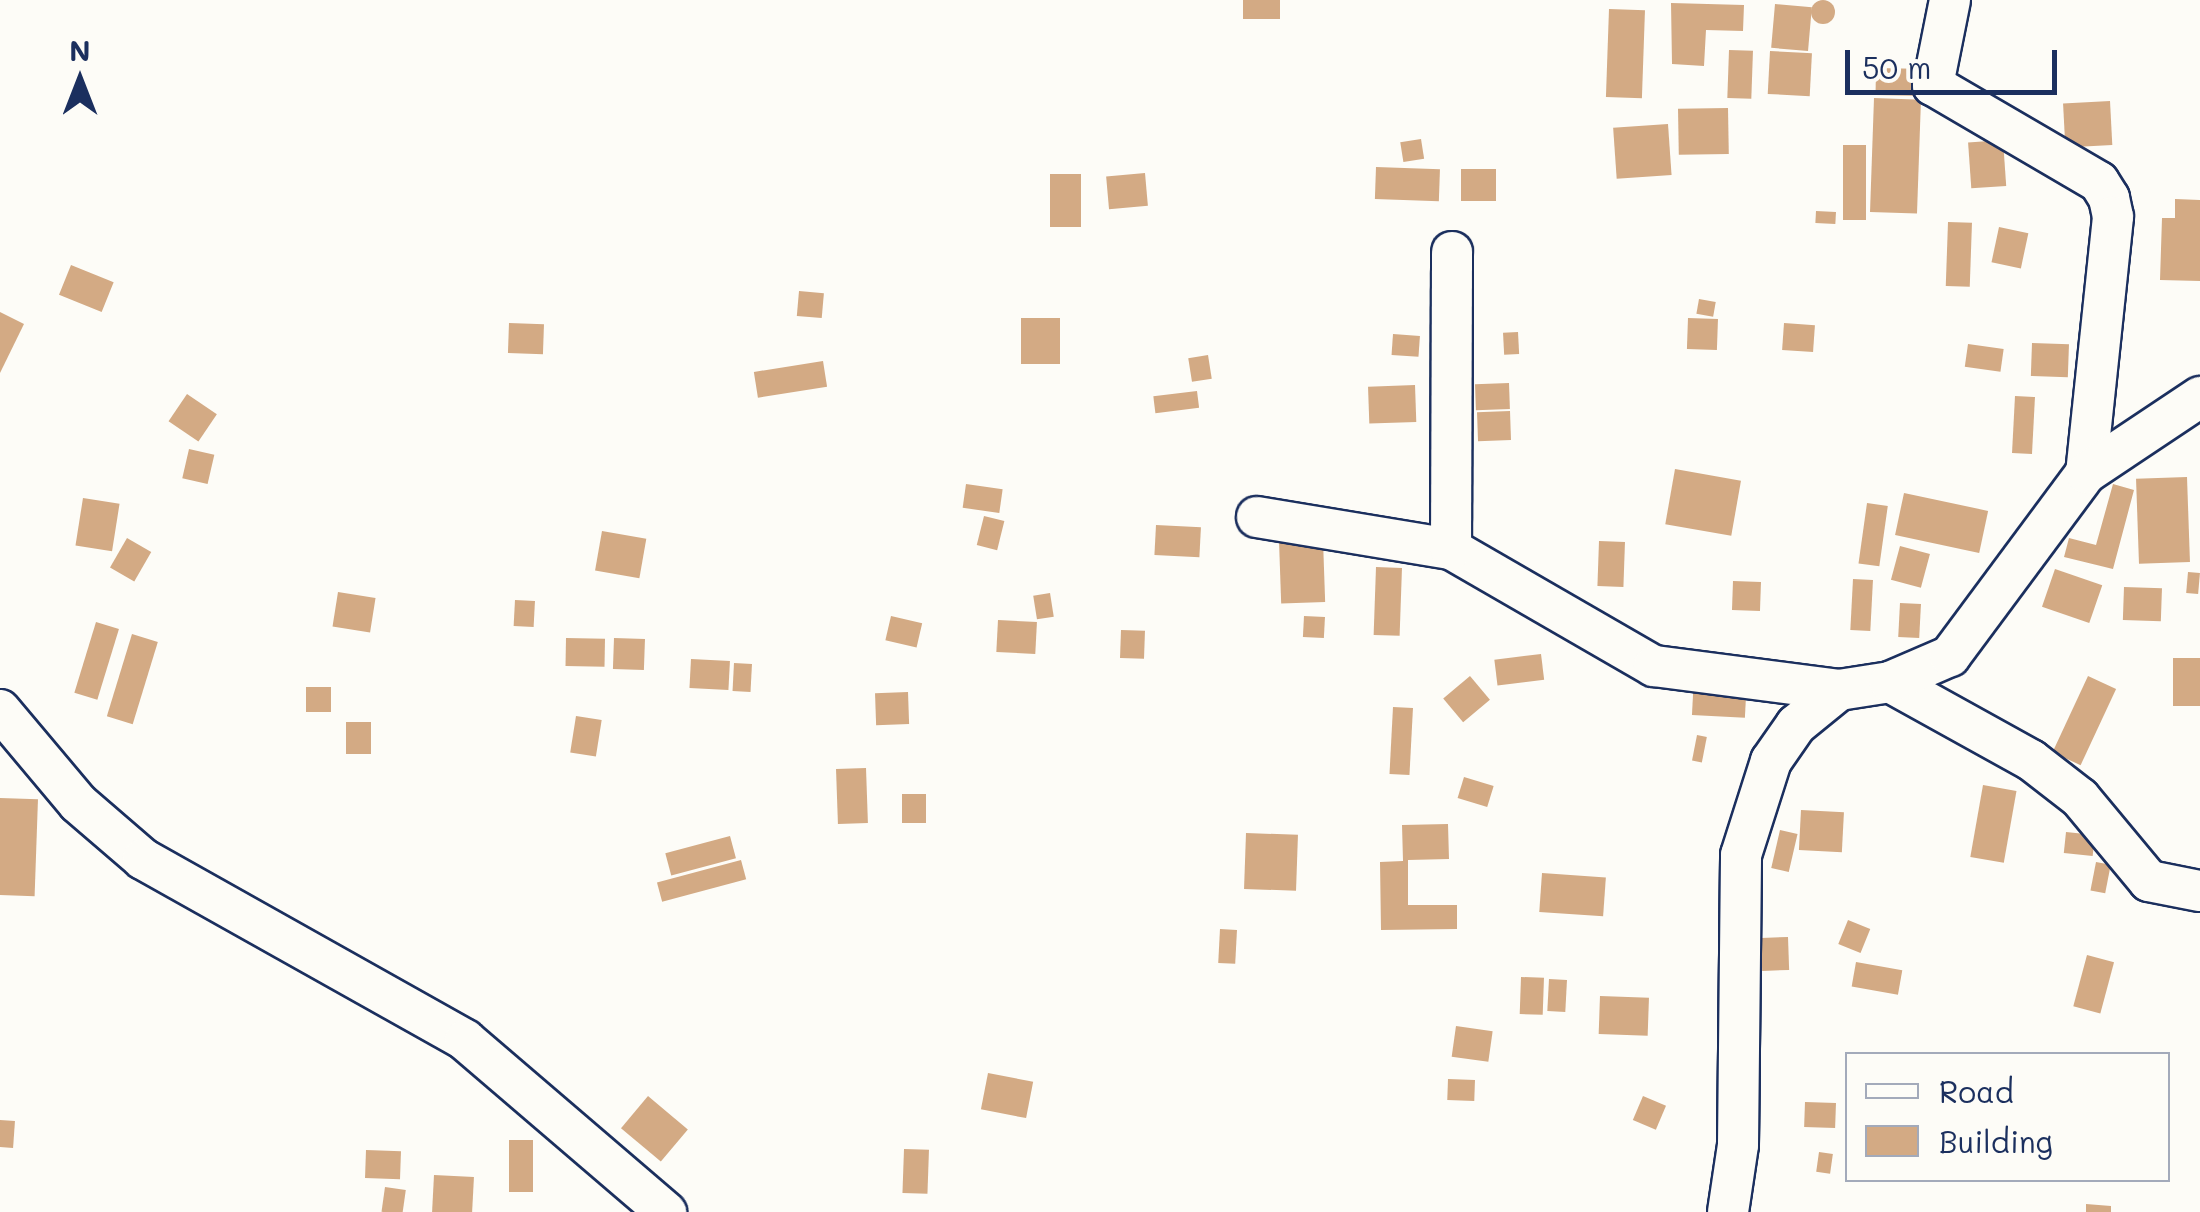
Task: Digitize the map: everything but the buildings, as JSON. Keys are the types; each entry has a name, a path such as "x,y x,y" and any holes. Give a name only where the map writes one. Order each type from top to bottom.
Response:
{"street":[{"path":"1950,0 1933,85 2098,182 2108,198 2113,217 2086,473"},
{"path":"1451,549 1452,252"},
{"path":"1257,518 1451,549 1654,666 1839,690 1890,682 1940,662 1968,638 2086,473 2200,396"},
{"path":"1890,682 2043,770 2080,798 2149,881 2200,891"},
{"path":"1728,1212 1738,1145 1746,825 1771,762 1796,725 1839,690"},
{"path":"0,710 78,803 142,860 465,1040 666,1212"}]}
